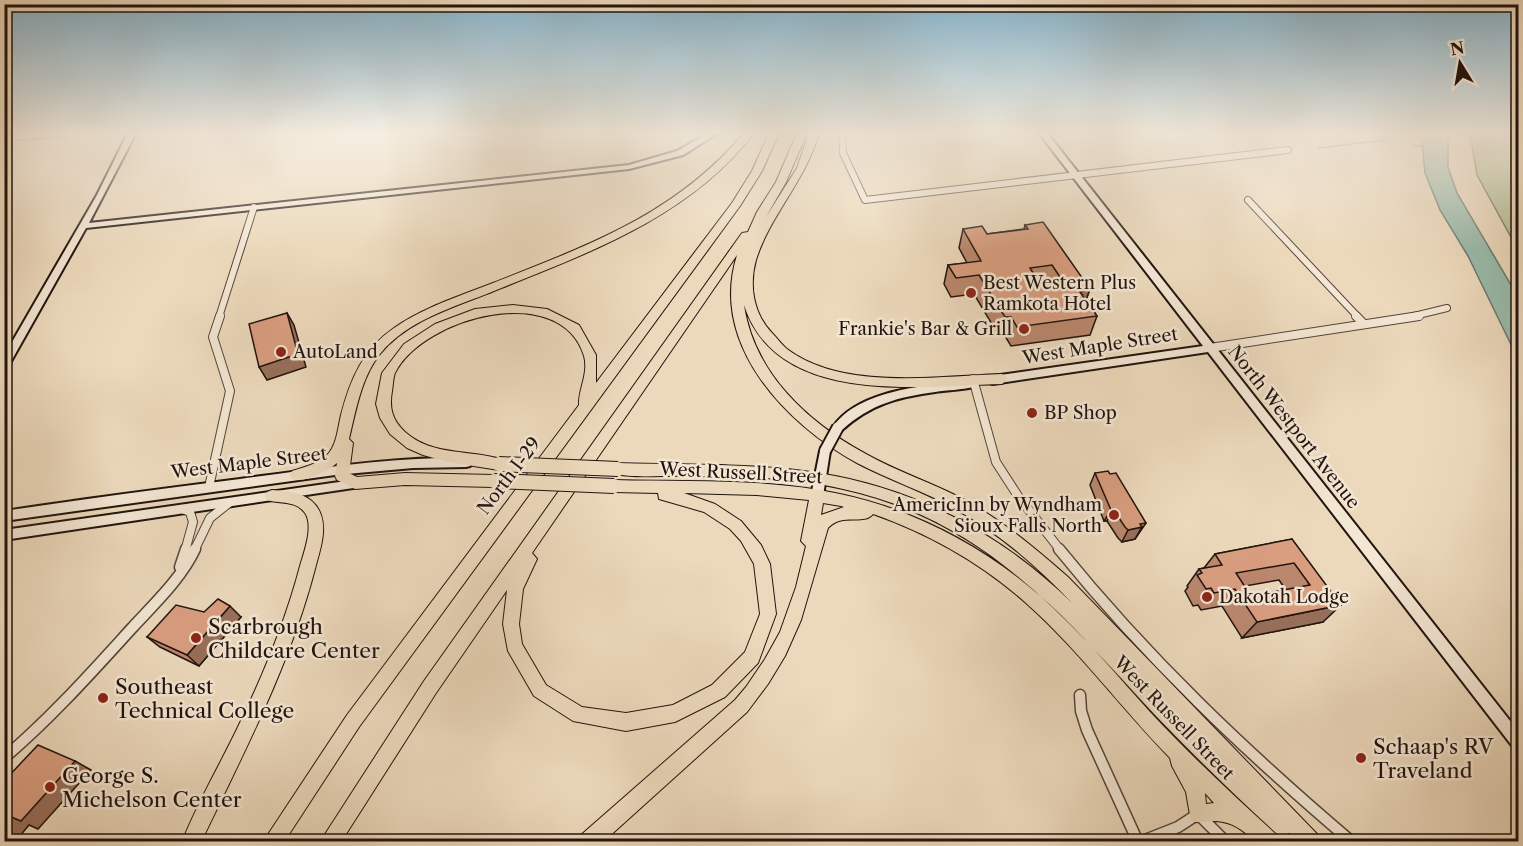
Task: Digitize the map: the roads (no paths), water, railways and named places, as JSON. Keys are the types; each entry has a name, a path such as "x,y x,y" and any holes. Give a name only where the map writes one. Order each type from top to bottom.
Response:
{"highway":[{"path":"297,475 318,468 337,453 364,366 376,350 394,334 426,315 589,248 650,217 712,172"},
{"name":"North I-29","path":"272,842 353,721 736,204 756,172"},
{"path":"786,172 750,237 737,281 739,318 749,349 777,392 802,417 862,459 962,506 1025,548 1062,582 1311,842"},
{"path":"799,172 757,243 750,262 747,297 757,322 769,339 789,355 834,375 888,382 1002,379"},
{"path":"329,842 385,753 768,204"},
{"name":"West Russell Street","path":"584,409 591,370 590,356 585,343 575,331 557,318 523,309 484,311 452,320 423,336 396,361 386,381 383,401 387,420 400,436 420,448 444,456 499,464 782,475 818,487 842,500 916,524 967,550 1025,592 1056,621 1160,735 1270,842"},
{"path":"341,469 354,394"},
{"name":"West Russell Street","path":"341,469 342,476 351,482 405,479 614,486 865,488 918,506 961,526 1008,556 1067,608 1196,744 1301,842"},
{"path":"560,500 552,526 522,570 513,599 511,626 518,656 533,682 546,695 578,714 616,722 634,723 670,717 703,703 718,692 732,680 749,659 761,636 766,620 768,603 765,571 756,551 744,534 713,509 688,499 614,486"},
{"path":"796,610 818,487"},
{"path":"191,842 278,660 301,598 314,540 314,517 311,509 298,500 272,495"},
{"path":"588,842 741,706 770,670 782,649 819,530 826,518 840,512 891,515"},
{"path":"1160,735 1195,790 1198,814 1216,812 1247,820"}],"street":[{"path":"4,365 111,172"},
{"path":"83,226 573,172"},
{"path":"852,172 865,200 1096,172"},
{"name":"North Westport Avenue","path":"1073,172 1518,742"},
{"path":"1248,200 1364,324"},
{"path":"209,487 230,391 213,337 254,207"},
{"name":"West Maple Street","path":"1002,379 1431,314 1447,308"},
{"path":"818,487 825,451 838,427 855,411 884,398 974,381"},
{"name":"West Russell Street","path":"974,381 990,446 997,463 1072,566 1121,622 1215,720 1299,798 1352,842"},
{"name":"West Maple Street","path":"4,516 341,469 404,463 499,464"},
{"name":"West Maple Street","path":"4,535 369,482"},
{"path":"4,758 44,724 68,699 177,577 199,543 210,518 233,501"},
{"path":"177,577 193,522 190,512 181,508"},
{"path":"1080,694 1087,730 1139,842 1178,827 1198,814 1226,842"}],"place":[{"name":"Best Western Plus Ramkota Hotel","path":"971,293"},
{"name":"Frankie's Bar & Grill","path":"1024,329"},
{"name":"AutoLand","path":"281,352"},
{"name":"BP Shop","path":"1032,413"},
{"name":"AmericInn by Wyndham Sioux Falls North","path":"1114,515"},
{"name":"Dakotah Lodge","path":"1207,597"},
{"name":"Scarbrough Childcare Center","path":"196,638"},
{"name":"Southeast Technical College","path":"103,698"},
{"name":"Schaap's RV Traveland","path":"1361,758"},
{"name":"George S. Michelson Center","path":"50,787"}]}
